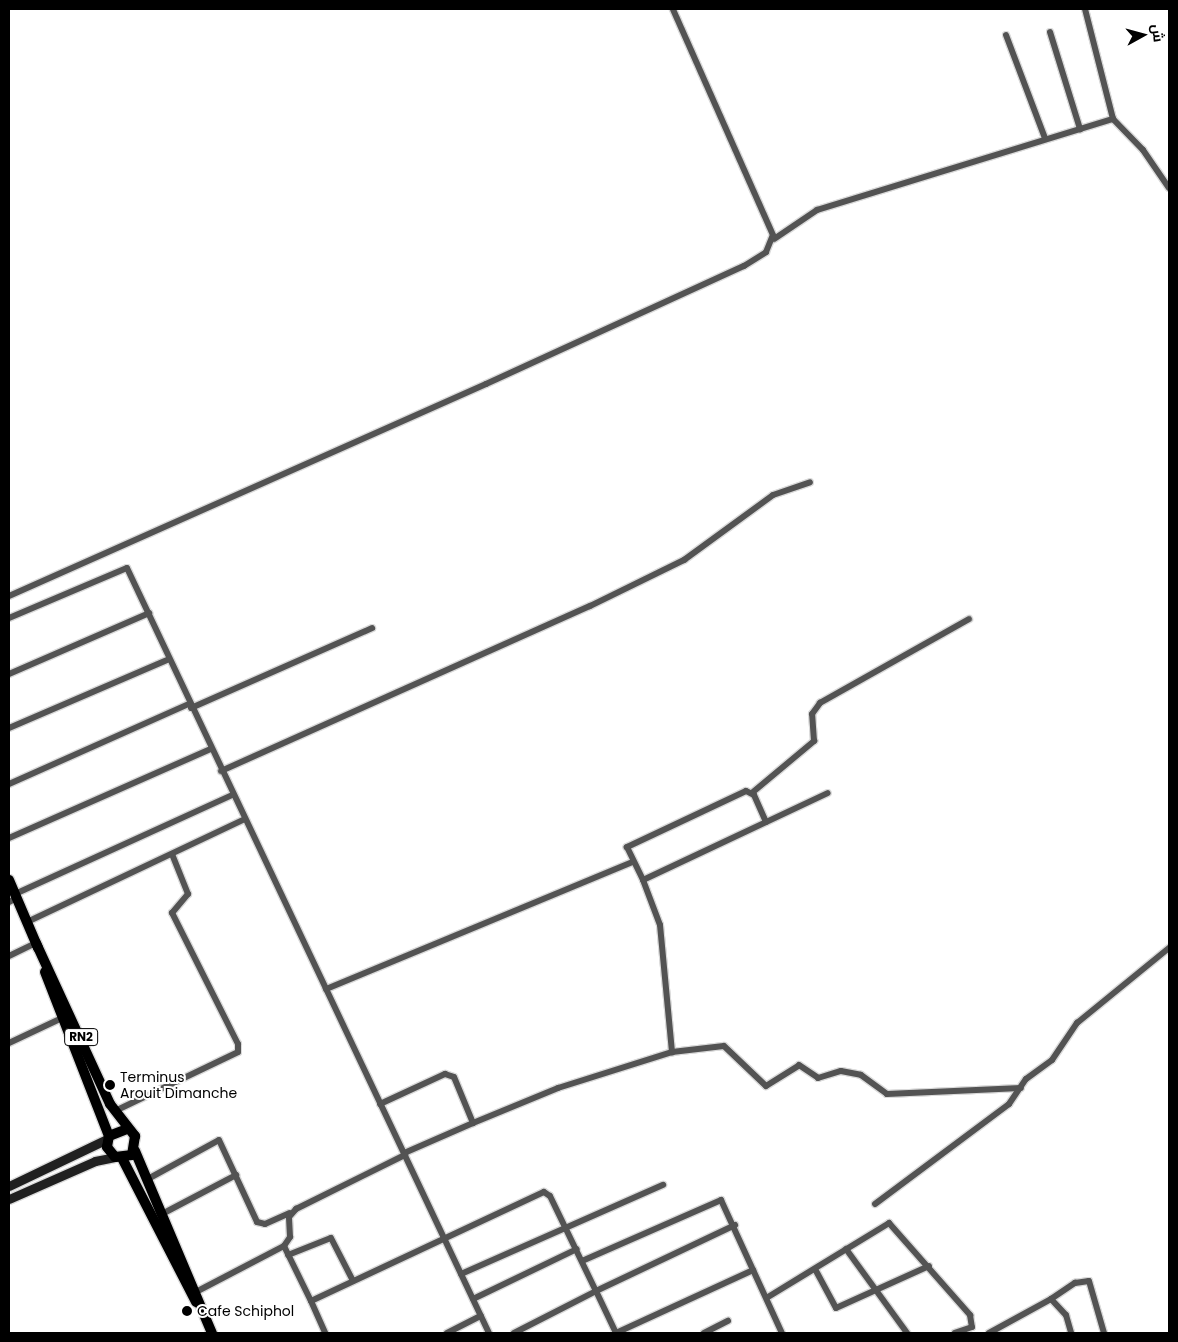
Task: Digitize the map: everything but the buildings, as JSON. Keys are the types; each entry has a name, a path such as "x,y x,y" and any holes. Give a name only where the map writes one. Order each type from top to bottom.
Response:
{"main road":[{"name":"RN2","path":"9,880 13,898 27,922 115,1111 127,1129 135,1136 135,1151 193,1293"},
{"name":"RN2","path":"36,943 108,1137 201,1308 212,1333"},
{"path":"108,1137 127,1129"},
{"path":"119,1158 135,1151"}],"street":[{"path":"673,9 774,239"},
{"path":"1084,9 1113,119 1143,150 1169,188"},
{"path":"1050,32 1080,129"},
{"path":"1006,35 1044,138"},
{"path":"9,596 717,279 757,258 774,239 817,210 1044,138 1113,119"},
{"path":"221,771 590,606 684,560 773,495 810,482"},
{"path":"9,618 124,567 149,613 168,659 243,820 326,989 489,1333"},
{"path":"9,674 149,613"},
{"path":"672,1052 660,925 643,880 627,847 746,791 752,792 814,741 812,714 820,703 969,619"},
{"path":"9,784 372,628"},
{"path":"9,728 168,659"},
{"path":"9,838 211,749"},
{"path":"752,792 766,822"},
{"path":"643,880 828,793"},
{"path":"13,898 232,795"},
{"path":"27,922 243,820"},
{"path":"115,1111 236,1055 239,1048 172,913 188,894 172,854"},
{"path":"326,989 633,862"},
{"path":"9,956 36,943"},
{"path":"875,1204 1010,1104 1028,1077 1052,1060 1077,1023 1169,948"},
{"path":"9,1043 64,1017"},
{"path":"146,1180 215,1140 220,1142 257,1222 265,1224 290,1214 404,1154 558,1088 672,1052 724,1046 766,1086 799,1065 818,1078 841,1071 861,1074 887,1094 1021,1088"},
{"path":"380,1104 450,1074 473,1124"},
{"path":"9,1186 108,1137"},
{"path":"9,1199 95,1160 119,1158"},
{"path":"162,1214 236,1175"},
{"path":"461,1274 567,1229 663,1185"},
{"path":"311,1301 444,1237 548,1191 616,1333 753,1270"},
{"path":"582,1260 717,1200 726,1203 753,1270 768,1297 782,1333"},
{"path":"193,1293 284,1246 290,1237 290,1214"},
{"path":"768,1297 889,1223 929,1266 970,1315 971,1330 955,1333"},
{"path":"514,1333 596,1291 735,1225"},
{"path":"288,1255 331,1238 353,1281"},
{"path":"284,1246 325,1333"},
{"path":"473,1299 577,1249"},
{"path":"846,1249 907,1333"},
{"path":"815,1269 836,1308 929,1266"},
{"path":"989,1333 1051,1299 1075,1283 1089,1281 1104,1333"},
{"path":"1051,1299 1066,1315 1071,1333"},
{"path":"447,1333 481,1316"},
{"path":"704,1333 728,1321"}],"place":[{"name":"Terminus Arouit Dimanche","path":"110,1085"},
{"name":"Cafe Schiphol","path":"187,1311"}]}
